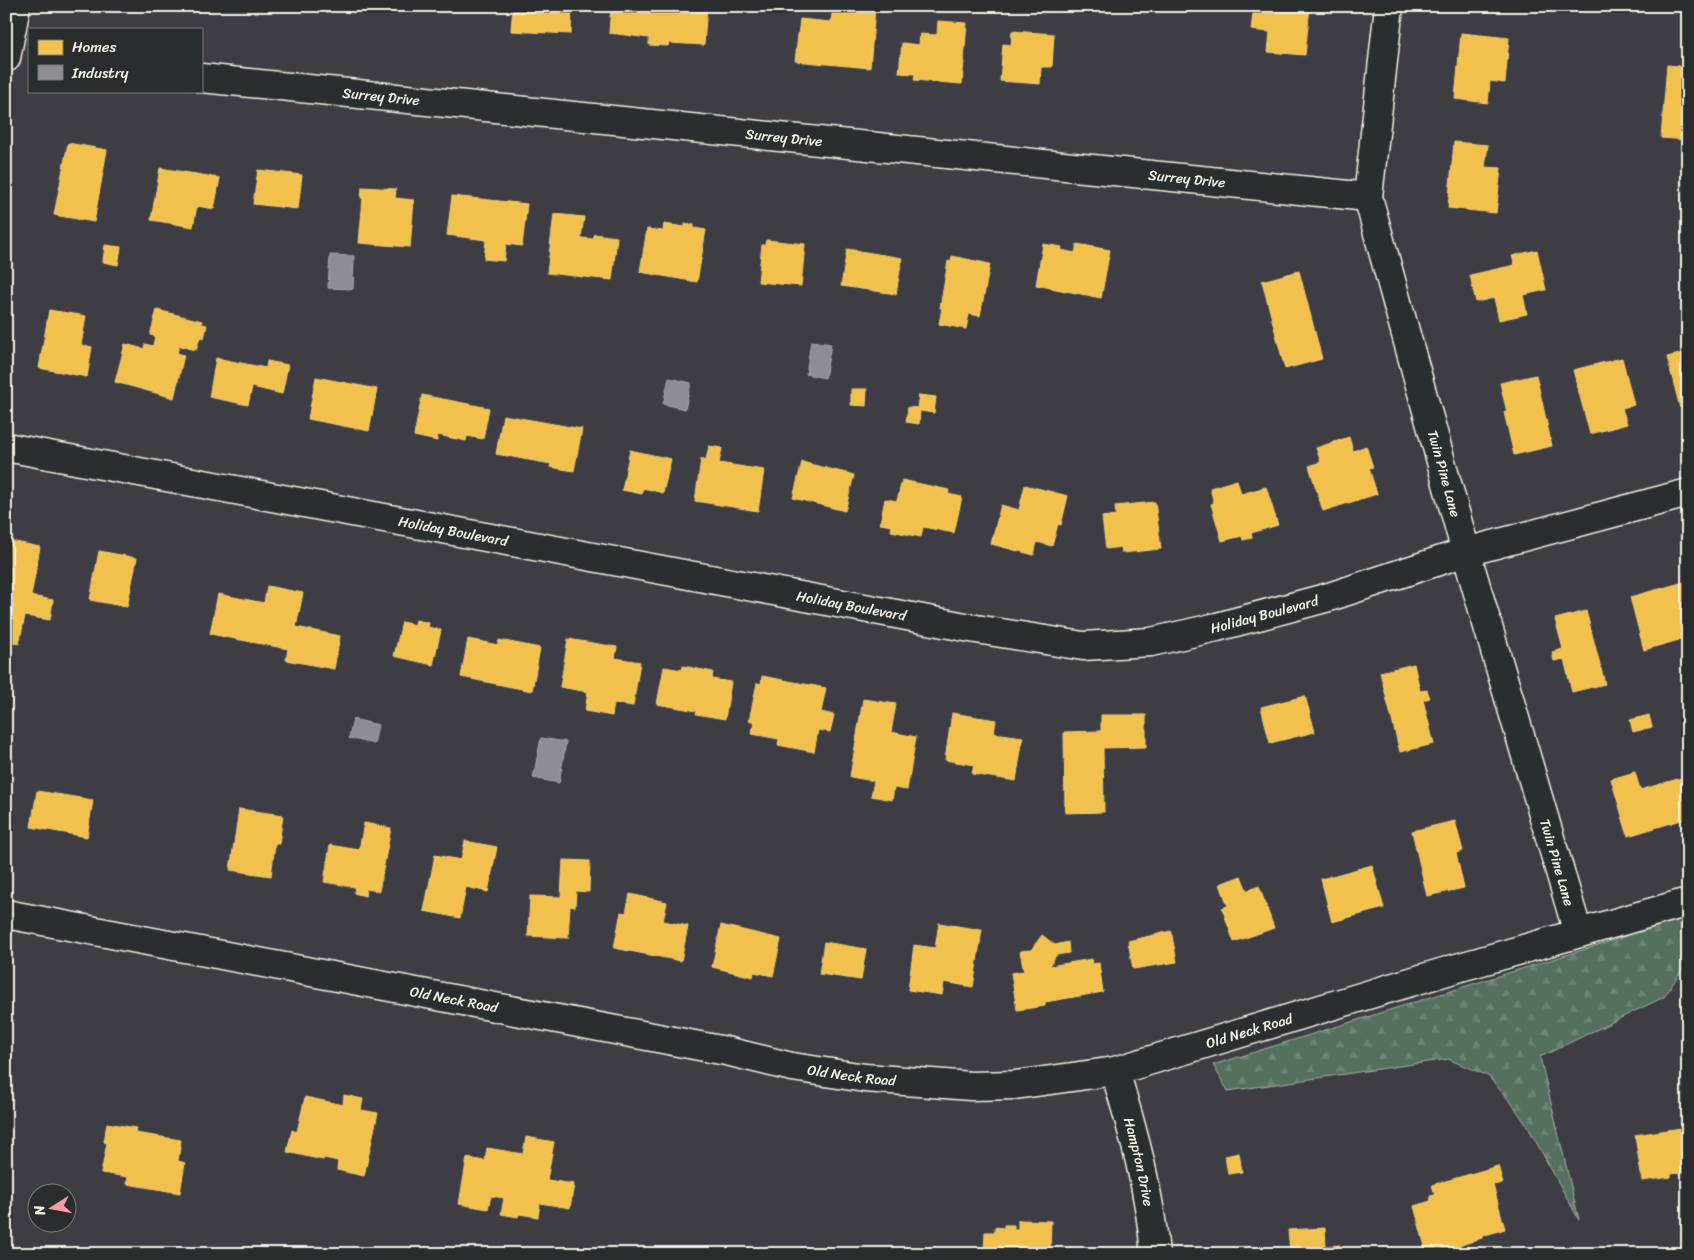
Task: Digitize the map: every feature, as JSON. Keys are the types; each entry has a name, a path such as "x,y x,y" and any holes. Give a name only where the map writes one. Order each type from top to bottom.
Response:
{"street":[{"path":"12,50 16,6"},
{"name":"Twin Pine Lane","path":"1389,6 1368,198 1466,552 1578,933"},
{"name":"Surrey Drive","path":"202,78 1368,198"},
{"name":"Holiday Boulevard","path":"6,447 976,629 1083,646 1151,642 1217,626 1329,597 1466,552 1688,493"},
{"name":"Old Neck Road","path":"6,914 726,1051 792,1066 865,1078 971,1086 1016,1085 1115,1070 1688,902"},
{"name":"Hampton Drive","path":"1115,1070 1138,1146 1153,1225 1155,1254"}],"green space":[{"path":"1688,917 1688,961 1664,997 1540,1057 1579,1220 1529,1129 1513,1105 1488,1076 1448,1059 1228,1091 1213,1065"}],"building: Homes":[{"path":"319,6 357,6 357,10"},
{"path":"513,6 572,6 571,34 511,31"},
{"path":"611,6 707,6 704,45 669,43 668,46 649,45 649,38 609,33"},
{"path":"833,6 875,8 870,68 795,61 800,19 831,22"},
{"path":"1254,6 1310,6 1305,55 1268,52 1270,32 1251,30"},
{"path":"938,21 967,23 962,84 914,80 915,74 899,73 902,43 919,45 920,34 937,35"},
{"path":"1012,31 1054,34 1052,67 1041,67 1040,84 1000,81 1003,44 1011,45"},
{"path":"1461,33 1509,38 1505,83 1490,81 1488,103 1455,99"},
{"path":"1667,65 1688,67 1688,140 1661,138"},
{"path":"1454,142 1488,145 1485,167 1501,168 1496,213 1448,208"},
{"path":"68,143 107,150 94,222 54,215"},
{"path":"160,168 220,178 214,209 197,206 193,227 151,220"},
{"path":"258,170 302,175 298,209 253,204"},
{"path":"362,187 396,189 395,198 414,200 410,247 359,243 363,198 361,198"},
{"path":"452,196 527,204 522,246 506,244 504,261 484,259 486,240 447,235"},
{"path":"554,214 584,217 581,238 593,239 594,234 617,237 612,280 547,273"},
{"path":"664,224 685,227 685,224 694,225 694,228 706,230 697,282 640,272 647,229 663,231"},
{"path":"766,240 805,244 801,286 758,282 762,245 765,245"},
{"path":"1043,244 1062,247 1061,250 1075,253 1077,244 1110,250 1101,298 1036,285"},
{"path":"105,245 121,247 118,265 103,262"},
{"path":"847,249 902,258 896,294 841,286"},
{"path":"1537,250 1546,290 1523,295 1527,314 1499,320 1494,298 1476,302 1470,275 1515,265 1512,256"},
{"path":"952,256 990,264 980,316 969,314 966,329 939,324 948,261 951,262"},
{"path":"1299,271 1322,359 1285,369 1262,281"},
{"path":"49,310 86,316 81,345 92,347 87,377 39,368"},
{"path":"157,310 202,321 202,324 207,325 204,338 200,337 196,350 179,346 177,353 184,355 174,398 115,382 125,344 144,349 145,344 153,346 155,336 150,335"},
{"path":"1688,352 1688,406 1680,408 1667,357"},
{"path":"216,358 266,368 267,361 288,365 282,394 252,387 248,405 209,397"},
{"path":"1622,358 1634,405 1622,408 1627,424 1590,434 1573,370"},
{"path":"1536,375 1552,446 1514,455 1504,412 1507,412 1500,383"},
{"path":"316,377 377,389 369,431 308,419"},
{"path":"851,389 867,389 866,406 851,405"},
{"path":"422,395 489,408 483,439 467,436 466,441 438,435 437,441 414,436"},
{"path":"919,395 936,397 934,413 920,411 919,424 906,422 908,407 917,408"},
{"path":"503,415 582,429 574,471 550,467 551,464 496,454"},
{"path":"1349,437 1353,451 1366,446 1373,467 1369,468 1377,494 1323,511 1309,466 1321,462 1316,448"},
{"path":"709,446 722,448 719,463 764,470 758,511 695,501 701,459 706,460"},
{"path":"630,450 671,459 663,493 643,488 642,494 622,490"},
{"path":"802,462 854,475 845,511 793,498"},
{"path":"902,480 949,490 948,494 962,497 954,533 923,527 921,537 891,531 892,526 880,524 885,499 897,501"},
{"path":"1237,480 1241,494 1266,487 1278,525 1251,533 1252,538 1243,540 1242,536 1222,541 1211,504 1214,503 1210,488"},
{"path":"1025,485 1068,496 1061,525 1058,524 1052,546 1037,542 1034,555 991,544 1001,505 1019,510"},
{"path":"1155,502 1161,549 1122,553 1121,547 1106,549 1102,517 1116,515 1115,506"},
{"path":"6,540 40,547 31,596 53,600 50,620 25,616 19,644 6,641"},
{"path":"99,551 137,558 127,607 90,600"},
{"path":"1688,581 1688,619 1681,621 1686,638 1644,650 1630,597"},
{"path":"267,586 303,593 296,627 340,636 334,669 286,660 288,649 210,634 218,594 264,603"},
{"path":"1586,611 1605,684 1572,692 1564,659 1554,661 1552,652 1563,649 1555,619"},
{"path":"416,620 429,623 428,627 441,630 433,665 394,656 402,622 415,625"},
{"path":"468,639 498,645 499,640 540,648 532,691 461,677"},
{"path":"568,639 617,647 615,658 640,662 633,706 614,703 612,716 585,711 588,692 560,687"},
{"path":"1414,664 1420,691 1427,690 1430,698 1423,700 1434,744 1400,752 1380,672"},
{"path":"683,666 713,672 712,679 731,682 725,719 696,714 697,711 657,704 664,667 682,670"},
{"path":"762,676 826,688 821,712 834,715 830,732 818,730 814,752 778,745 779,739 752,734 754,721 749,721 757,683 761,684"},
{"path":"1305,696 1315,732 1270,743 1261,707"},
{"path":"863,699 896,704 891,732 916,737 907,790 894,788 892,800 871,796 874,781 850,777"},
{"path":"952,713 996,720 994,733 1023,737 1016,781 972,774 974,765 945,760"},
{"path":"1101,715 1146,715 1146,747 1103,748 1104,812 1065,813 1064,732 1101,731"},
{"path":"1649,715 1652,727 1633,732 1630,720"},
{"path":"1635,772 1640,790 1681,778 1688,801 1688,818 1628,836 1611,779"},
{"path":"37,791 93,800 87,837 31,827"},
{"path":"239,809 283,815 279,844 275,844 271,876 230,870"},
{"path":"1455,821 1463,851 1456,853 1464,888 1427,896 1412,831"},
{"path":"364,823 391,828 379,891 366,889 365,896 354,893 355,887 324,882 330,845 359,850"},
{"path":"465,841 497,847 488,892 466,887 460,918 424,911 435,855 461,860"},
{"path":"563,860 590,861 589,892 576,891 575,907 570,906 568,938 528,936 530,896 561,897"},
{"path":"1372,865 1384,908 1332,922 1321,879"},
{"path":"1241,876 1247,891 1259,886 1274,928 1234,942 1222,908 1228,906 1220,884"},
{"path":"630,894 667,902 663,921 688,926 681,961 614,948 621,912 626,913"},
{"path":"939,923 982,930 973,987 944,982 942,995 908,990 914,945 935,948"},
{"path":"721,925 781,939 773,976 754,972 753,977 712,967"},
{"path":"1171,931 1177,962 1133,969 1128,941"},
{"path":"1042,935 1055,945 1068,942 1069,953 1056,955 1050,966 1092,959 1093,964 1099,963 1103,992 1045,1002 1045,1006 1017,1010 1011,973 1024,971 1020,951 1031,950"},
{"path":"824,942 866,949 861,980 819,974"},
{"path":"344,1095 363,1099 361,1110 378,1113 364,1176 337,1170 338,1161 324,1158 323,1160 287,1152 292,1130 297,1132 305,1097 343,1105"},
{"path":"107,1123 136,1128 135,1133 181,1140 178,1161 185,1163 180,1193 127,1184 128,1177 101,1173 107,1143 104,1142"},
{"path":"1688,1127 1688,1172 1671,1174 1671,1177 1642,1181 1635,1135"},
{"path":"526,1137 554,1142 547,1180 574,1184 570,1208 540,1203 538,1217 519,1214 518,1217 501,1214 504,1198 491,1196 488,1209 459,1204 467,1158 485,1161 487,1148 523,1154"},
{"path":"1239,1153 1242,1172 1228,1174 1225,1156"},
{"path":"1498,1166 1503,1183 1493,1185 1505,1229 1447,1250 1448,1254 1427,1254 1414,1206 1431,1201 1430,1196 1435,1195 1432,1185"},
{"path":"1018,1220 1051,1221 1050,1251 1047,1251 1047,1254 984,1254 985,1232 995,1232 995,1227 1004,1228 1004,1225 1014,1225 1014,1229 1018,1229"},
{"path":"1325,1228 1326,1246 1340,1245 1341,1254 1278,1254 1278,1250 1290,1250 1288,1230"}],"building: Industry":[{"path":"1054,6 1085,6 1085,11 1054,11"},
{"path":"330,255 354,256 353,289 328,288"},
{"path":"811,341 831,344 825,378 806,374"},
{"path":"669,378 691,383 685,409 663,404"},
{"path":"353,719 378,725 374,744 349,738"},
{"path":"541,738 566,742 559,783 533,778"}]}
